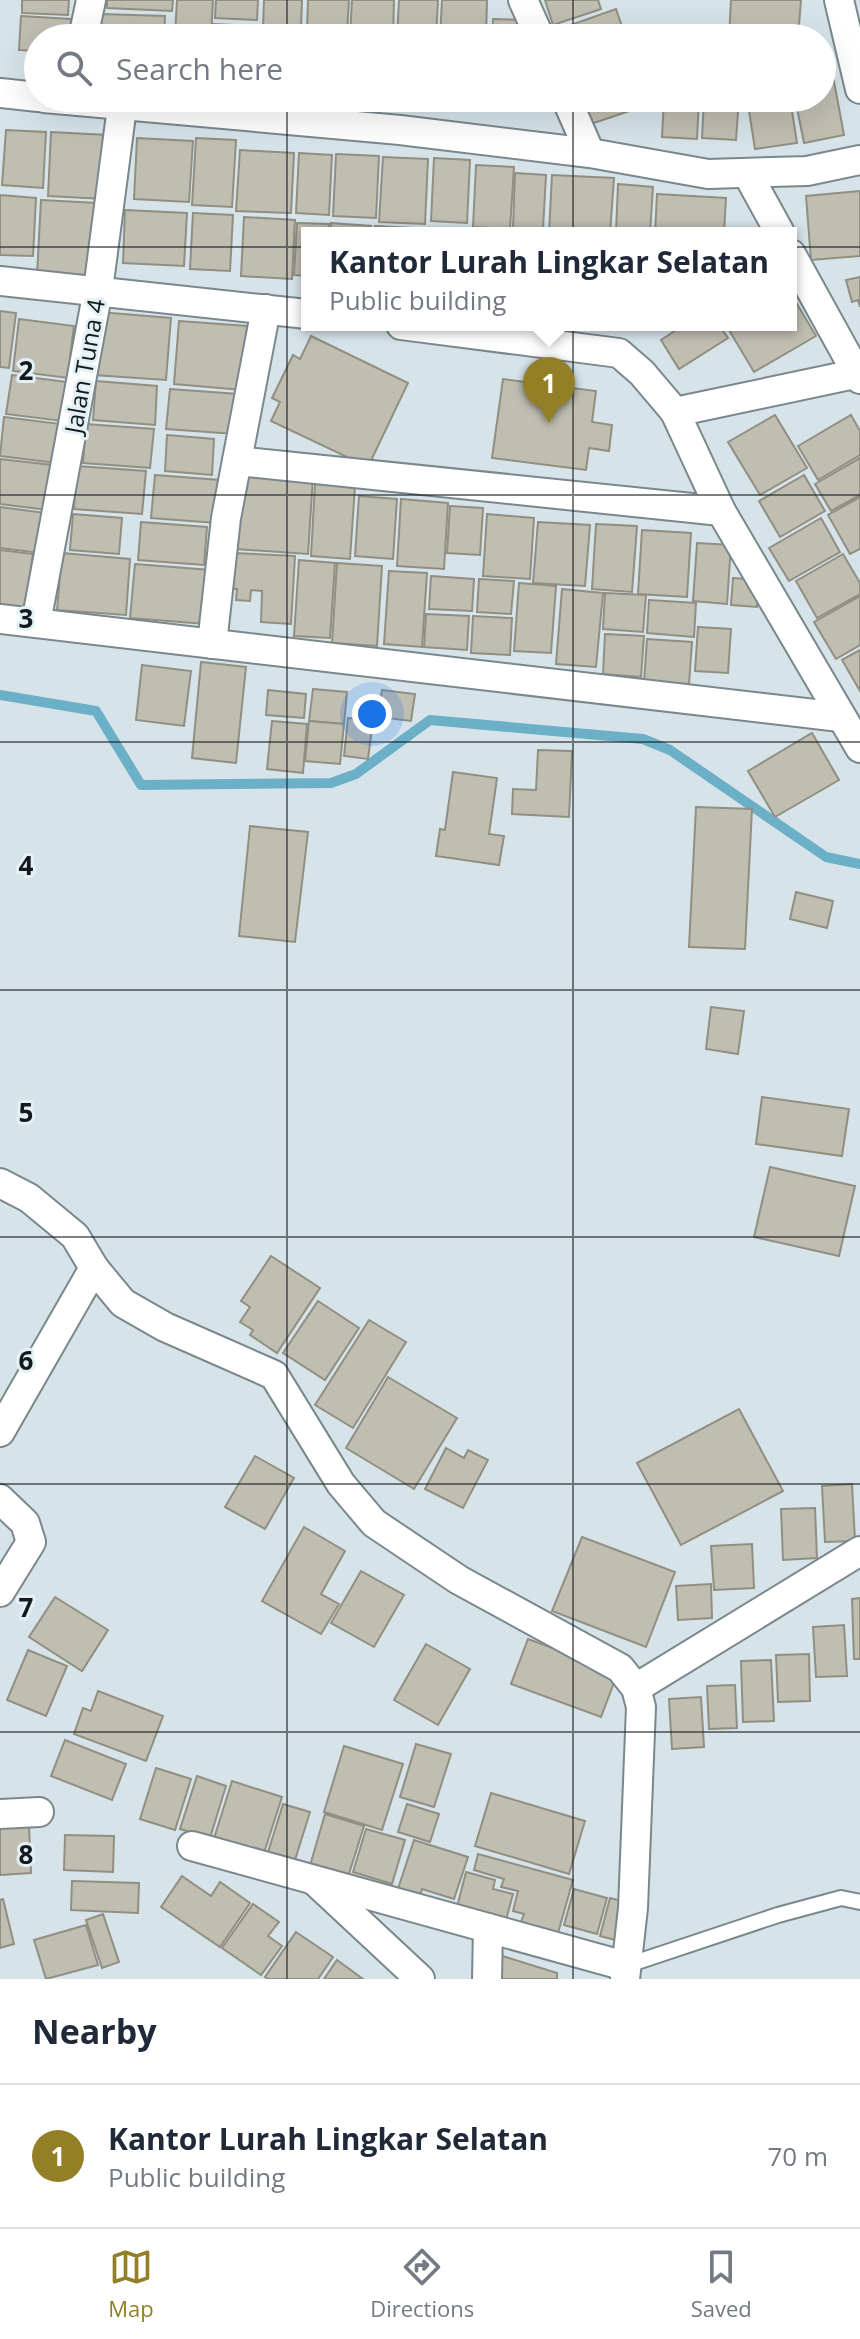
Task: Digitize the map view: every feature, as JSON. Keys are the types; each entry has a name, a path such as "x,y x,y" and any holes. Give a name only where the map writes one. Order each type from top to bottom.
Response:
{"street":[{"path":"86,24 91,0"},
{"path":"523,0 534,24"},
{"path":"839,0 860,89"},
{"path":"0,93 24,96"},
{"name":"Jalan Tuna 4","path":"36,623 98,290 121,112"},
{"path":"182,112 400,130 590,153 708,174 807,171 860,160"},
{"path":"572,112 590,153"},
{"path":"747,173 777,227"},
{"path":"675,412 859,375 797,265"},
{"path":"0,281 301,313"},
{"path":"212,644 226,518 266,309"},
{"path":"448,331 619,353 642,373 675,412 721,511 860,748"},
{"path":"237,461 721,511"},
{"path":"0,619 840,717"},
{"path":"0,1183 29,1198 75,1236 94,1268 123,1303 165,1327 274,1375 341,1484 374,1523 459,1580 620,1668 636,1688 641,1707 633,1908 625,1972 488,1928 192,1846"},
{"path":"0,1432 94,1268"},
{"path":"0,1499 25,1523 31,1542 0,1592"},
{"path":"636,1688 860,1551"},
{"path":"0,1814 39,1812"},
{"path":"312,1879 420,1979"},
{"path":"487,1979 488,1928"}],"lane":[{"path":"625,1972 778,1915 841,1898 860,1902"}],"building":[{"path":"22,0 69,0 68,15 22,13"},
{"path":"107,0 173,0 172,11 107,8"},
{"path":"177,0 213,0 212,24 176,24"},
{"path":"216,0 258,0 257,20 215,18"},
{"path":"264,0 302,0 301,24 263,24"},
{"path":"308,0 349,0 348,24 307,24"},
{"path":"352,0 394,0 393,24 351,24"},
{"path":"399,0 438,0 437,24 398,24"},
{"path":"442,0 487,0 486,24 441,24"},
{"path":"545,0 598,0 601,9 553,24"},
{"path":"731,0 801,0 799,24 730,24"},
{"path":"616,9 621,24 573,24"},
{"path":"101,14 165,16 165,24 101,24"},
{"path":"21,16 71,19 71,24 24,24 24,50 19,50"},
{"path":"493,19 526,20 526,24 493,24"},
{"path":"836,92 844,135 804,143 798,112 836,112"},
{"path":"587,112 626,112 591,124"},
{"path":"663,112 698,112 697,139 662,137"},
{"path":"703,112 738,112 736,140 702,138"},
{"path":"749,112 792,112 797,143 755,149"},
{"path":"6,130 46,132 43,188 2,185"},
{"path":"51,132 108,135 104,199 48,196"},
{"path":"137,138 193,141 189,202 134,199"},
{"path":"196,138 236,140 232,207 192,205"},
{"path":"240,150 294,153 291,213 236,211"},
{"path":"299,153 332,155 329,215 296,213"},
{"path":"336,154 379,156 376,218 333,216"},
{"path":"383,157 428,159 425,224 379,222"},
{"path":"434,158 470,160 467,223 431,221"},
{"path":"476,165 514,167 510,227 473,227"},
{"path":"515,173 546,175 543,227 513,227"},
{"path":"552,175 614,178 610,227 549,227"},
{"path":"618,184 653,187 650,227 616,227"},
{"path":"860,191 860,256 811,260 806,196"},
{"path":"657,194 726,198 724,227 655,227"},
{"path":"0,195 36,198 33,256 0,255"},
{"path":"41,200 97,203 93,277 37,274"},
{"path":"125,210 187,213 184,266 123,263"},
{"path":"193,213 233,215 230,271 190,269"},
{"path":"244,217 295,220 292,279 241,276"},
{"path":"297,223 329,224 329,227 301,227 301,276 294,275"},
{"path":"331,223 371,226 371,227 331,227"},
{"path":"860,277 860,307 858,300 852,302 846,280"},
{"path":"797,304 816,336 754,372 730,331 797,331"},
{"path":"0,311 16,313 9,368 0,367"},
{"path":"99,312 171,318 166,380 94,375"},
{"path":"19,319 74,326 70,357 79,358 76,379 13,371"},
{"path":"179,321 247,326 242,390 174,384"},
{"path":"675,331 723,331 728,338 679,369 661,340"},
{"path":"311,336 408,383 368,467 271,421 280,402 272,398 293,355 300,359"},
{"path":"12,375 75,383 70,422 6,414"},
{"path":"503,379 596,391 592,422 612,425 609,451 589,448 586,470 492,458"},
{"path":"96,381 157,386 155,425 93,420"},
{"path":"170,389 238,394 235,434 166,429"},
{"path":"775,415 807,468 760,495 728,442"},
{"path":"851,415 860,431 860,455 818,480 798,446"},
{"path":"4,417 69,425 64,464 0,456"},
{"path":"86,424 154,429 150,468 83,463"},
{"path":"167,435 214,439 212,475 165,471"},
{"path":"860,458 860,495 831,511 815,484"},
{"path":"0,459 61,466 55,511 0,504"},
{"path":"77,466 146,471 142,514 74,509"},
{"path":"241,473 313,477 308,554 236,549"},
{"path":"155,475 220,480 216,523 151,518"},
{"path":"804,475 825,511 780,537 759,501"},
{"path":"315,484 355,486 350,559 311,556"},
{"path":"359,496 397,499 393,559 355,556"},
{"path":"860,497 860,549 850,554 828,515"},
{"path":"401,499 448,503 444,569 397,566"},
{"path":"450,506 483,508 480,555 447,553"},
{"path":"0,507 53,514 48,554 0,548"},
{"path":"73,514 122,518 119,554 70,550"},
{"path":"487,514 534,518 530,579 483,576"},
{"path":"821,518 840,552 789,581 769,548"},
{"path":"141,522 207,527 204,565 138,560"},
{"path":"538,522 590,525 585,586 533,583"},
{"path":"596,524 637,526 632,592 592,589"},
{"path":"642,530 691,533 687,597 638,594"},
{"path":"697,543 731,545 727,604 693,601"},
{"path":"0,550 33,554 29,582 40,583 36,613 0,609"},
{"path":"62,553 130,559 126,615 57,610"},
{"path":"234,553 295,556 291,624 261,622 262,591 251,590 250,601 236,600 237,589 231,589"},
{"path":"843,554 860,583 860,594 817,618 796,581"},
{"path":"299,560 335,563 330,638 294,636"},
{"path":"337,563 382,566 377,646 332,643"},
{"path":"135,564 210,570 205,624 130,618"},
{"path":"389,571 427,573 422,647 384,644"},
{"path":"431,576 474,579 472,611 429,609"},
{"path":"733,578 758,580 757,607 731,605"},
{"path":"479,579 514,581 511,614 477,612"},
{"path":"519,583 556,586 551,653 514,651"},
{"path":"562,589 603,593 596,667 556,664"},
{"path":"605,593 646,595 643,632 603,629"},
{"path":"860,596 860,645 836,659 814,622"},
{"path":"649,600 696,603 694,637 647,633"},
{"path":"426,614 469,616 467,650 424,647"},
{"path":"473,616 512,618 510,655 471,653"},
{"path":"698,627 731,629 728,673 695,671"},
{"path":"605,634 644,636 641,677 603,674"},
{"path":"647,639 692,642 689,684 644,681"},
{"path":"860,650 860,691 842,660"},
{"path":"201,662 246,667 236,763 192,758"},
{"path":"142,665 191,671 184,726 136,720"},
{"path":"313,689 347,692 344,724 309,721"},
{"path":"268,690 306,694 304,718 266,715"},
{"path":"382,690 415,694 411,721 378,717"},
{"path":"348,718 373,721 368,759 344,756"},
{"path":"272,721 307,724 303,773 267,769"},
{"path":"309,721 344,724 340,764 305,761"},
{"path":"812,733 839,780 775,817 748,771"},
{"path":"538,750 572,751 569,817 512,814 513,789 536,790"},
{"path":"453,772 497,778 489,834 504,836 499,865 436,856 440,829 445,830"},
{"path":"696,807 752,809 745,949 689,947"},
{"path":"250,826 308,832 295,942 239,936"},
{"path":"796,892 833,901 827,928 790,919"},
{"path":"711,1007 744,1011 738,1054 706,1049"},
{"path":"762,1097 849,1109 842,1156 756,1144"},
{"path":"770,1167 855,1186 839,1256 754,1237"},
{"path":"271,1256 320,1288 277,1353 250,1335 253,1330 240,1322 250,1307 241,1301"},
{"path":"318,1301 359,1328 325,1380 283,1353"},
{"path":"369,1320 406,1342 353,1428 315,1405"},
{"path":"388,1377 457,1418 414,1489 346,1448"},
{"path":"739,1409 783,1491 681,1545 637,1463"},
{"path":"446,1448 464,1458 468,1450 488,1460 463,1508 425,1489"},
{"path":"255,1456 294,1478 265,1529 225,1507"},
{"path":"852,1484 855,1541 825,1542 822,1486"},
{"path":"815,1508 817,1558 783,1560 781,1509"},
{"path":"304,1527 345,1551 321,1594 339,1604 321,1634 262,1601"},
{"path":"582,1537 675,1572 646,1647 552,1611"},
{"path":"752,1544 754,1588 714,1590 711,1546"},
{"path":"361,1571 404,1595 374,1647 331,1623"},
{"path":"711,1584 712,1618 678,1620 676,1586"},
{"path":"55,1597 108,1630 82,1671 29,1637"},
{"path":"860,1598 860,1659 854,1659 852,1599"},
{"path":"844,1625 847,1676 816,1677 813,1627"},
{"path":"528,1639 618,1672 601,1717 511,1684"},
{"path":"426,1644 470,1669 438,1725 394,1700"},
{"path":"28,1650 67,1666 46,1716 7,1700"},
{"path":"809,1654 810,1701 778,1702 776,1655"},
{"path":"771,1660 774,1721 743,1722 741,1661"},
{"path":"735,1685 737,1728 709,1729 707,1686"},
{"path":"98,1691 163,1716 146,1761 74,1734 83,1708 91,1711"},
{"path":"701,1697 704,1747 672,1749 669,1699"},
{"path":"65,1740 126,1764 112,1800 51,1776"},
{"path":"416,1744 451,1754 434,1807 400,1797"},
{"path":"344,1746 403,1764 382,1830 324,1812"},
{"path":"156,1768 191,1779 175,1830 140,1819"},
{"path":"197,1776 226,1786 210,1838 180,1829"},
{"path":"232,1781 282,1797 263,1856 211,1848"},
{"path":"491,1793 585,1821 569,1874 475,1846"},
{"path":"283,1804 310,1812 295,1860 268,1852"},
{"path":"407,1804 439,1814 430,1842 398,1832"},
{"path":"325,1814 364,1826 347,1880 309,1869"},
{"path":"29,1826 31,1873 0,1875 0,1828"},
{"path":"366,1829 405,1840 392,1884 353,1872"},
{"path":"65,1835 114,1836 113,1872 64,1870"},
{"path":"414,1840 468,1857 454,1899 422,1889 417,1905 395,1898"},
{"path":"478,1854 573,1880 558,1933 521,1922 524,1914 513,1911 518,1891 501,1887 504,1879 474,1870"},
{"path":"466,1872 495,1880 493,1889 513,1894 504,1927 455,1915"},
{"path":"182,1876 211,1896 220,1882 250,1903 220,1947 161,1907"},
{"path":"72,1881 139,1883 138,1913 71,1910"},
{"path":"574,1889 607,1898 597,1934 564,1925"},
{"path":"610,1898 630,1903 619,1941 600,1936"},
{"path":"3,1899 14,1944 0,1948 0,1900"},
{"path":"253,1904 279,1922 268,1936 282,1946 261,1975 222,1948"},
{"path":"103,1914 119,1962 102,1968 86,1920"},
{"path":"86,1925 98,1965 46,1979 34,1940"},
{"path":"296,1932 333,1957 318,1979 268,1979 265,1977"},
{"path":"496,1954 557,1973 557,1979 496,1979"},
{"path":"337,1960 363,1979 324,1979"}],"waterway":[{"path":"0,695 96,711 141,785 331,783 356,774 430,720 643,739 670,750 826,857 860,864"}],"place":[{"name":"Kantor Lurah Lingkar Selatan","path":"549,423"}]}
